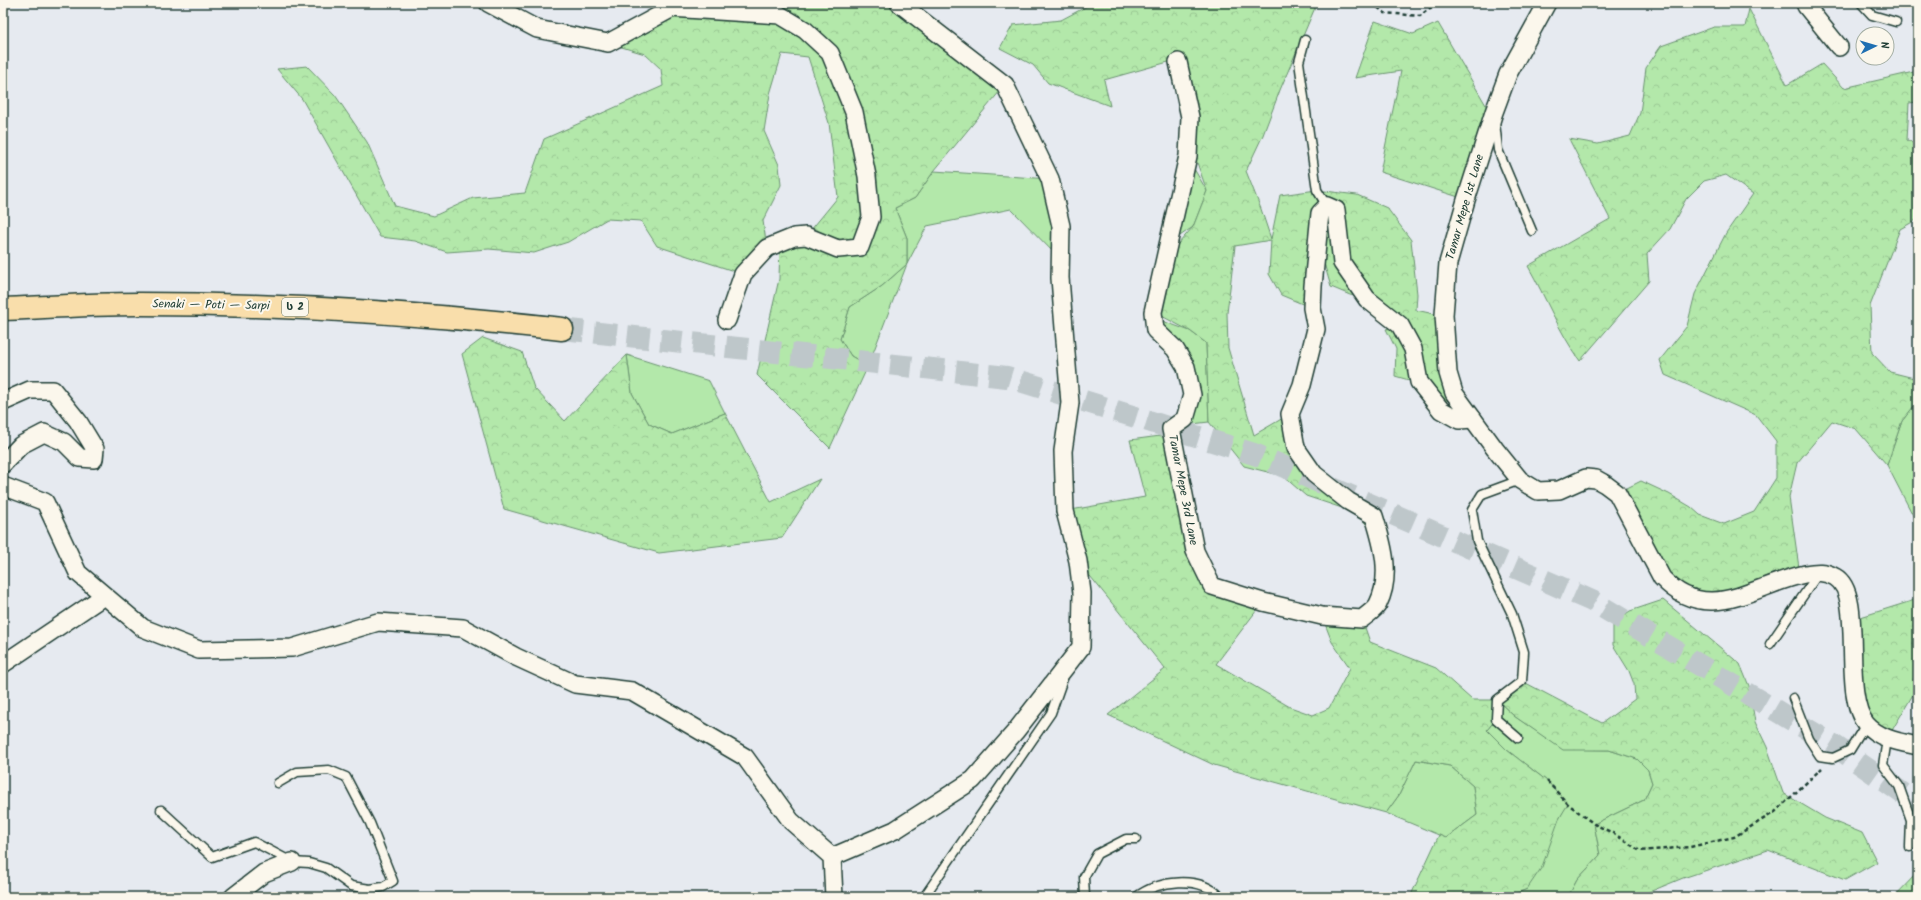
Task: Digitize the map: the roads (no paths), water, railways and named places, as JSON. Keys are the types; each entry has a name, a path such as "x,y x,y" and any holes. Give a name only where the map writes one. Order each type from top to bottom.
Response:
{"highway":[{"name":"Senaki — Poti — Sarpi","path":"3,309 138,304 286,307 452,317 562,329"}],"street":[{"path":"488,3 537,29 608,43 673,5 780,15 805,30 830,53 854,112 867,176 871,217 860,247 838,249 806,236 794,237 767,248 744,274 727,320"},
{"path":"832,857 895,830 973,780 1015,732 1082,647 1082,593 1078,561 1065,511 1063,451 1070,403 1060,278 1061,226 1050,179 1005,85 900,3"},
{"name":"Tamar Mepe 1st Lane","path":"1473,419 1454,393 1448,373 1444,315 1448,263 1466,200 1494,112 1508,74 1547,3"},
{"path":"1810,3 1806,6 1839,47"},
{"name":"Tamar Mepe 3rd Lane","path":"1178,62 1190,117 1188,156 1153,312 1155,330 1175,349 1186,367 1192,395 1184,419 1171,429 1195,551 1212,586 1263,602 1322,616 1362,619 1377,605 1386,575 1383,545 1374,516 1348,501 1314,474 1296,448 1290,414 1302,384 1316,329 1312,308 1317,238 1320,213 1327,206"},
{"path":"1327,206 1336,210 1342,262 1367,299 1400,325 1413,349 1419,382 1441,410 1459,420 1473,419 1520,480 1538,491 1559,490 1586,478 1596,479 1606,484 1617,493 1662,578 1673,590 1682,595 1702,600 1730,600 1782,581 1820,572 1836,577 1846,591 1851,610 1856,700 1866,724 1887,739 1918,746"},
{"path":"3,402 30,390 53,390 78,420 95,449 94,459 80,458 64,442 44,433 21,444 3,464"},
{"path":"3,486 44,502 78,573 104,596 143,628 199,650 292,648 378,622 463,628 516,657 575,684 632,690 745,757 791,821 832,857 834,897"},
{"path":"3,664 104,596"},
{"path":"233,897 264,873 292,862"}],"lane":[{"path":"1861,3 1872,15 1896,22"},
{"path":"1305,40 1299,62 1317,190 1327,206"},
{"path":"1494,112 1498,150 1532,231"},
{"path":"1518,738 1496,719 1497,700 1522,681 1524,652 1512,614 1477,541 1472,510 1482,494 1520,480"},
{"path":"1770,644 1820,572"},
{"path":"924,897 1051,713 1067,666"},
{"path":"1793,698 1809,739 1820,756 1833,758 1850,750 1866,724"},
{"path":"1887,739 1883,765 1899,786 1911,820 1910,846"},
{"path":"161,810 212,857 254,842 292,862 309,863 326,868 351,886 370,889 383,887 393,881 370,823 346,777 330,770 297,772 278,783"},
{"path":"1086,897 1084,877 1097,854 1126,838 1136,839"},
{"path":"1136,897 1146,889 1176,882 1201,884 1216,892 1221,897"}],"tunnel":[{"path":"562,329 1007,377 1257,455 1592,601 1832,744 1918,804"}]}
